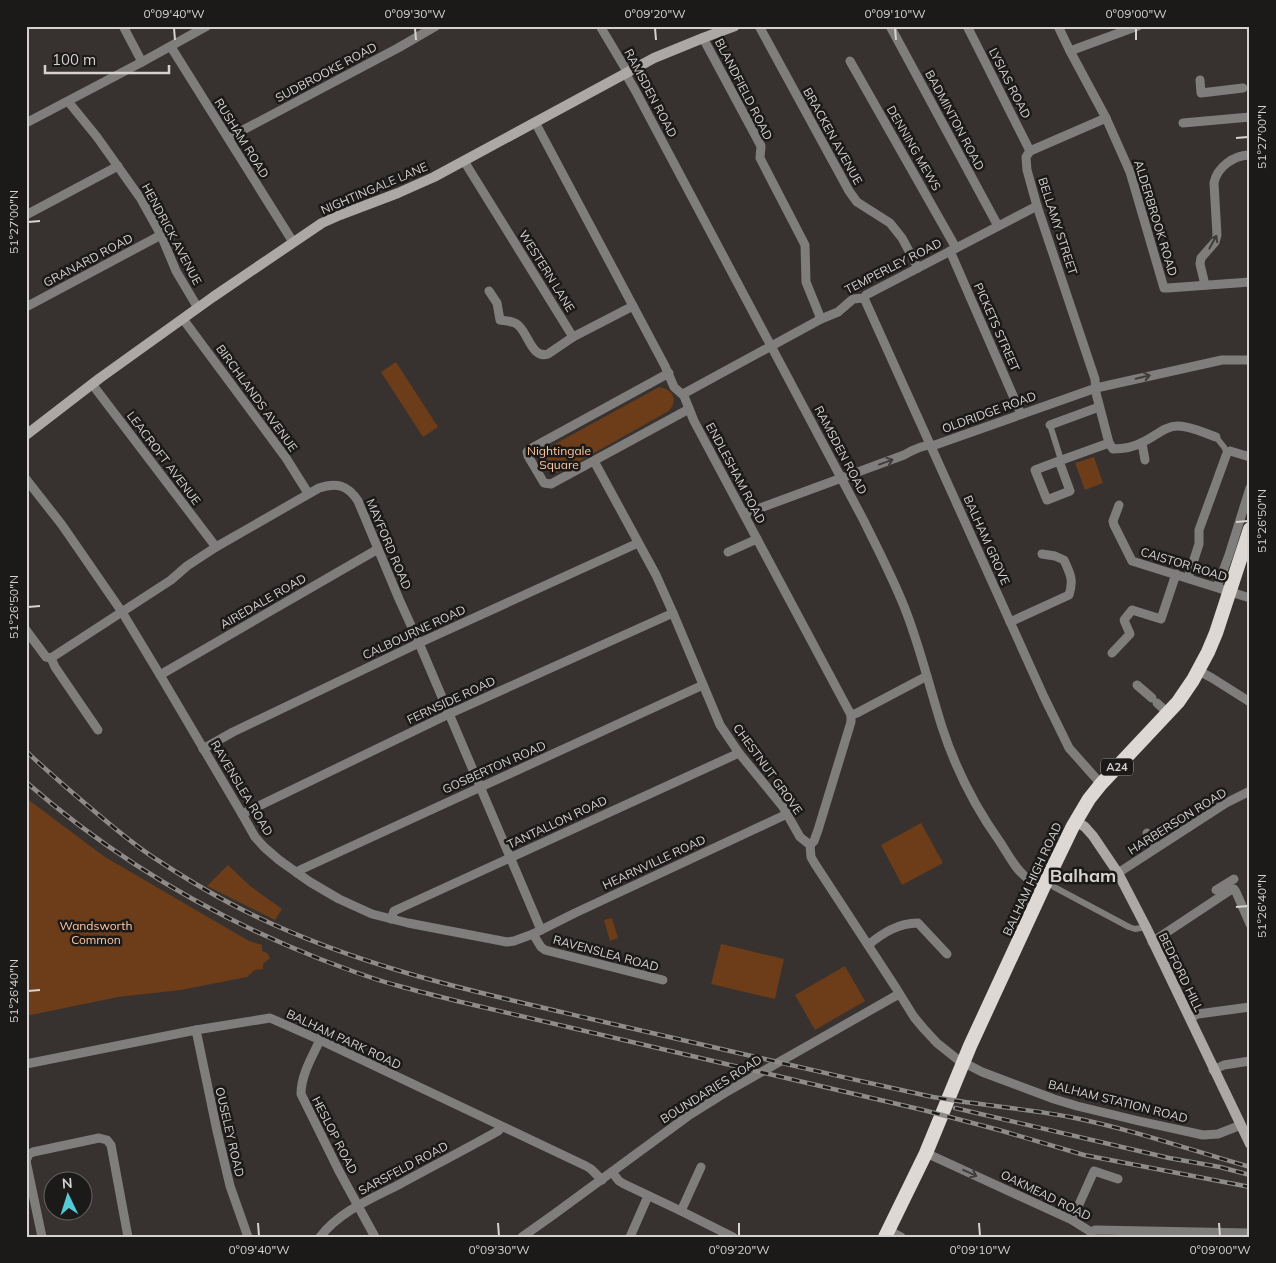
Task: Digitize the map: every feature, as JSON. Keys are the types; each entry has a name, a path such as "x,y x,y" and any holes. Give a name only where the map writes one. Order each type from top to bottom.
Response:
{"highway":[{"name":"BALHAM HIGH ROAD","path":"886,1234 926,1153 964,1063 1049,887 1076,820 1101,784 1185,693 1216,633 1223,589 1246,550 1250,529"}],"main road":[{"name":"NIGHTINGALE LANE","path":"26,435 92,384 198,308 322,223 440,174 654,58 735,26"},
{"name":"BEDFORD HILL","path":"1076,820 1093,836 1118,873 1146,926 1250,1144"}],"street":[{"path":"123,26 142,62"},
{"path":"27,120 69,101 207,26"},
{"name":"SUDBROOKE ROAD","path":"228,138 436,26"},
{"name":"RAMSDEN ROAD","path":"600,26 626,68 639,99 842,478 892,577 907,615 942,728 956,764 980,811 1020,872 1030,880 1049,887"},
{"name":"BRACKEN AVENUE","path":"759,26 849,191 857,202 890,222 902,238 918,268"},
{"name":"BADMINTON ROAD","path":"890,26 998,226"},
{"name":"LYSIAS ROAD","path":"967,26 1030,151"},
{"name":"ALDERBROOK ROAD","path":"1058,26 1106,118 1130,172 1164,288 1250,282"},
{"path":"1070,51 1138,26"},
{"name":"BLANDFIELD ROAD","path":"703,38 761,146 760,158 805,245 806,282 821,319"},
{"name":"RUSHAM ROAD","path":"171,47 293,242"},
{"name":"DENNING MEWS","path":"850,62 953,250"},
{"path":"1200,80 1201,93 1243,88"},
{"name":"HENDRICK AVENUE","path":"69,101 141,199 161,235 176,271 198,308"},
{"path":"1183,123 1250,117"},
{"path":"1030,151 1106,118"},
{"name":"ENDLESHAM ROAD","path":"535,122 669,373 674,387 683,394 689,410 851,715"},
{"name":"BELLAMY STREET","path":"1030,151 1026,157 1027,170 1037,206 1093,373 1109,444"},
{"path":"1205,285 1200,264 1201,258 1215,242 1217,235 1214,183 1216,176 1234,158 1250,155"},
{"name":"WESTERN LANE","path":"464,161 574,337"},
{"path":"26,215 118,166"},
{"name":"TEMPERLEY ROAD","path":"683,394 821,319 838,312 853,299 864,298 866,295 1037,206"},
{"name":"GRANARD ROAD","path":"26,307 161,235"},
{"name":"PICKETS STREET","path":"953,250 1021,414"},
{"path":"489,291 497,303 500,320 515,322 532,348 544,355 633,306"},
{"name":"BALHAM GROVE","path":"864,298 1044,697 1069,748 1101,784"},
{"name":"BIRCHLANDS AVENUE","path":"183,319 286,458 308,493"},
{"name":"OLDRIDGE ROAD","path":"744,514 904,455 912,450 930,444 935,445 1096,388 1222,360 1250,360"},
{"path":"669,373 530,449 527,452 528,456 544,483 549,484 689,410"},
{"name":"LEACROFT AVENUE","path":"92,384 216,547"},
{"path":"1100,407 1050,425 1060,461 1070,490 1046,500 1035,470 1060,461 1109,444 1113,449 1121,449 1142,443 1166,428 1178,426 1216,437 1224,447 1227,453 1199,530 1199,544 1188,578"},
{"path":"1142,443 1145,460"},
{"path":"1227,453 1230,451 1250,457"},
{"name":"CHESTNUT GROVE","path":"594,461 656,575 720,724 739,753 760,777 787,814 800,837 810,844 811,857 815,864 914,1016 947,1052 964,1063"},
{"name":"RAVENSLEA ROAD","path":"26,479 62,525 122,612 260,843 279,860 339,899 372,914 507,942 537,932 541,947 546,950 663,980"},
{"name":"MAYFORD ROAD","path":"51,658 171,580 186,566 308,493 328,485 335,485 349,490 358,501 419,643 510,858 537,932"},
{"path":"1223,589 1229,555 1250,488"},
{"name":"CAISTOR ROAD","path":"1119,505 1114,525 1132,560 1250,598"},
{"path":"728,552 757,539"},
{"name":"CALBOURNE ROAD","path":"203,748 419,643 638,543"},
{"name":"AIREDALE ROAD","path":"160,675 378,549"},
{"path":"1010,622 1069,594 1072,578 1064,560 1042,554"},
{"path":"1112,653 1130,634 1124,620 1132,610 1161,619 1176,574"},
{"name":"FERNSIDE ROAD","path":"242,814 449,714 673,612"},
{"path":"26,630 46,657 51,658 55,667 98,730"},
{"path":"1198,671 1250,702"},
{"path":"810,844 818,830 851,722 851,715 927,676"},
{"name":"GOSBERTON ROAD","path":"297,873 479,787 703,685"},
{"path":"1137,685 1168,713"},
{"name":"TANTALLON ROAD","path":"391,919 394,911 739,753"},
{"name":"HARBERSON ROAD","path":"1118,873 1226,803 1250,791"},
{"name":"HEARNVILLE ROAD","path":"537,932 787,814"},
{"path":"1147,833 1156,848"},
{"path":"1152,942 1191,918 1227,888 1234,879"},
{"path":"1049,887 1129,927 1146,926"},
{"path":"1216,890 1234,889 1250,924"},
{"path":"868,945 893,928 918,923 947,954"},
{"name":"BOUNDARIES ROAD","path":"522,1237 532,1234 688,1116 899,994"},
{"path":"1190,1018 1198,1014 1250,1007"},
{"name":"BALHAM PARK ROAD","path":"26,1064 196,1030 270,1018 586,1166 602,1180"},
{"name":"OUSELEY ROAD","path":"196,1030 230,1186 248,1237"},
{"name":"HESLOP ROAD","path":"320,1040 304,1076 301,1094 339,1171 375,1237"},
{"path":"1214,1070 1224,1065 1250,1061"},
{"name":"BALHAM STATION ROAD","path":"964,1063 982,1072 1054,1099 1139,1121 1203,1135 1218,1134 1241,1125"},
{"name":"SARSFELD ROAD","path":"320,1237 338,1218 468,1148 502,1127"},
{"path":"42,1237 26,1161 29,1154 99,1138 107,1140 111,1145 128,1237"},
{"name":"OAKMEAD ROAD","path":"926,1153 1072,1220 1090,1234 1095,1230 1250,1233"},
{"path":"681,1211 701,1168"},
{"path":"1072,1220 1094,1171 1118,1179"},
{"path":"612,1172 621,1183 733,1237"},
{"path":"630,1237 648,1196"},
{"path":"886,1234 901,1237"}],"green space":[{"path":"396,362 438,427 423,437 381,372"},
{"name":"Nightingale Square","path":"659,387 668,390 673,397 673,405 667,412 560,472 549,472 540,464 539,459 544,450"},
{"path":"1094,457 1103,483 1085,490 1075,463"},
{"name":"Wandsworth Common","path":"26,798 105,857 249,941 262,945 262,951 267,953 270,958 263,964 263,969 255,970 247,977 181,990 118,997 26,1016"},
{"path":"921,823 943,863 902,885 881,845"},
{"path":"228,865 249,885 282,909 275,920 207,886"},
{"path":"612,918 618,938 610,941 604,920"},
{"path":"721,944 784,959 775,999 711,984"},
{"path":"845,966 865,1001 815,1030 795,995"}],"railway":[{"path":"26,751 129,840 151,856 237,907 290,932 331,948 415,975 500,998 928,1096 1052,1114 1093,1122 1250,1167"},
{"path":"26,782 94,836 129,860 203,905 280,942 369,977 461,1002 923,1110 1084,1155 1250,1187"},
{"path":"955,1108 1250,1175"}],"district":[{"name":"Balham","path":"1083,875"}]}
